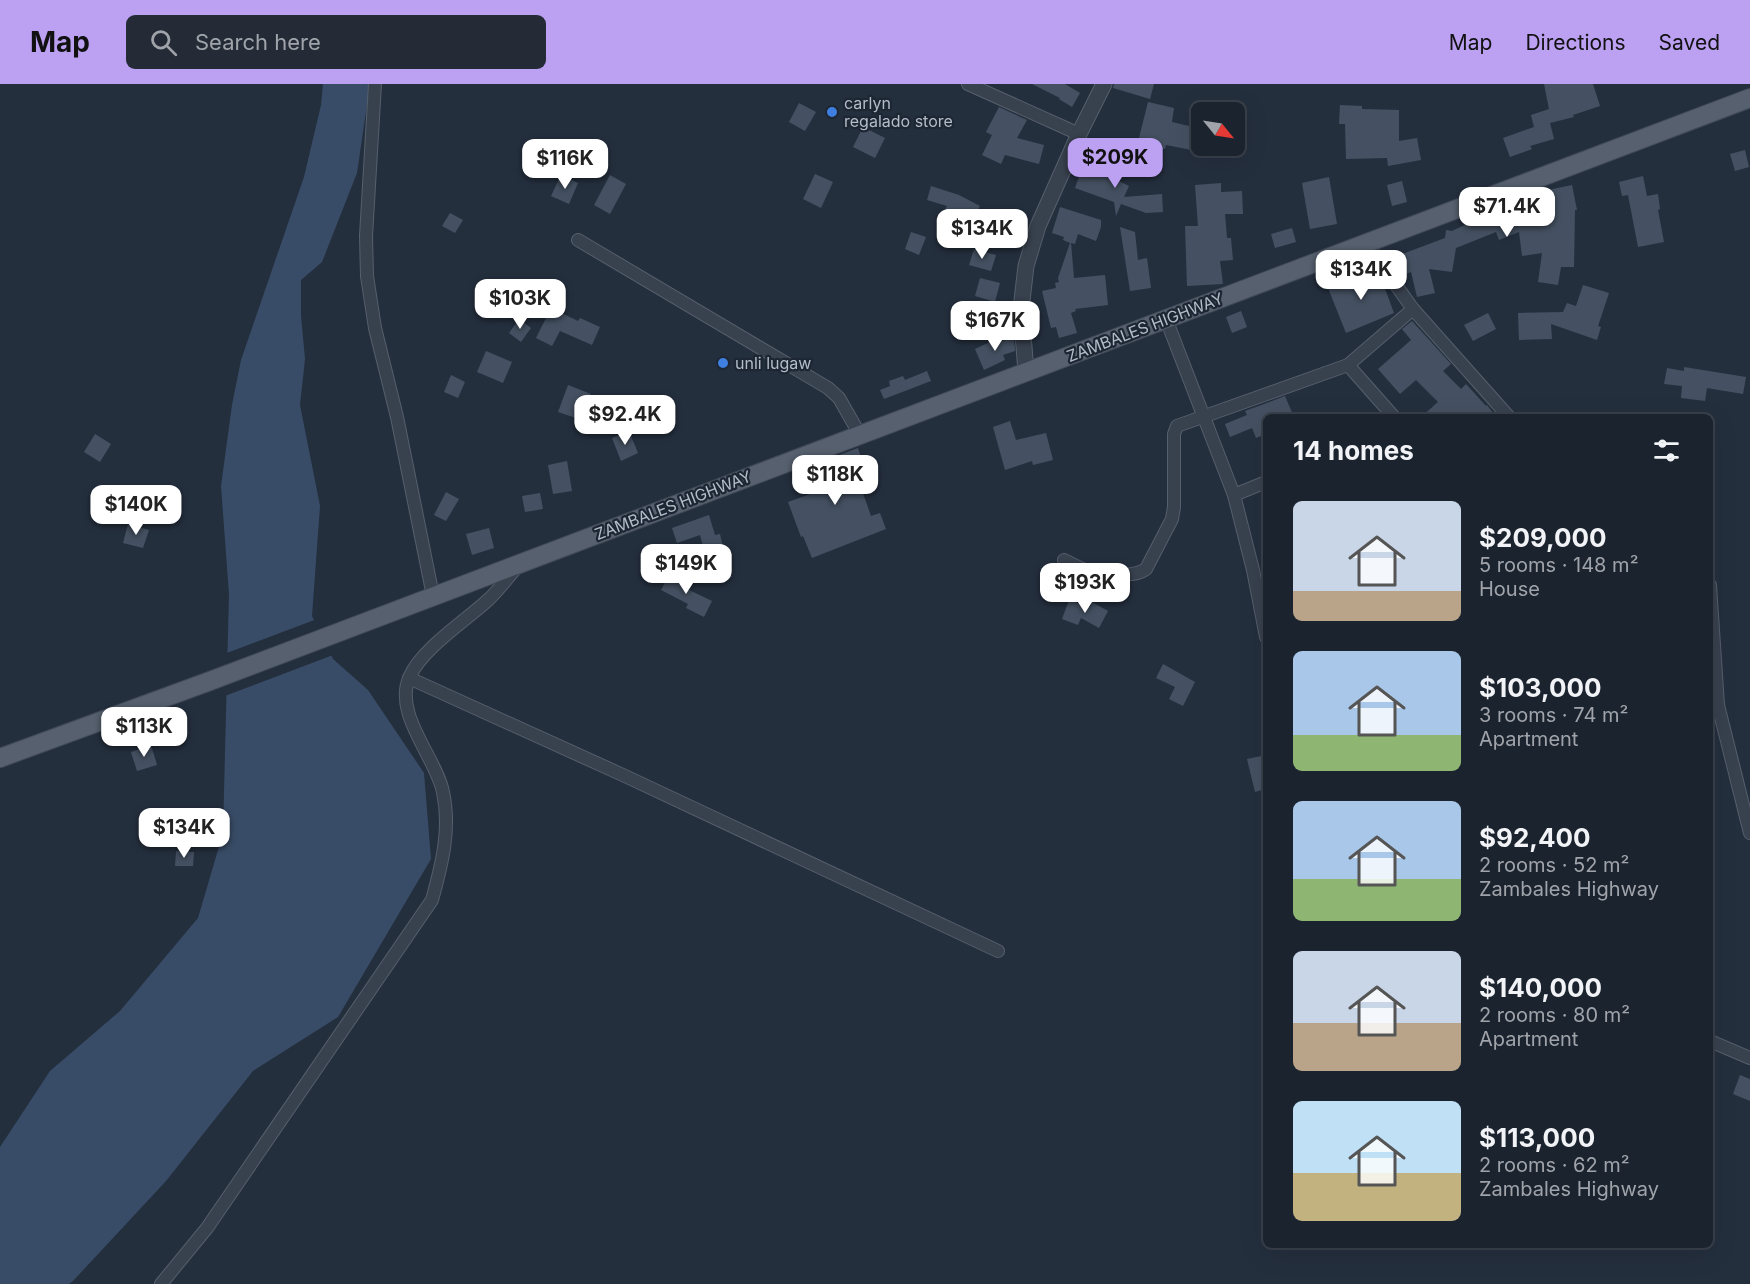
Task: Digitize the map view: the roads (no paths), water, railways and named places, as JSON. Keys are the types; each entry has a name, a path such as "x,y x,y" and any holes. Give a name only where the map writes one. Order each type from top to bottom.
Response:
{"main road":[{"name":"ZAMBALES HIGHWAY","path":"0,758 327,637 1750,98"}],"street":[{"path":"375,84 366,236 367,276 375,328 397,417 433,597"},
{"path":"968,84 1079,134"},
{"path":"1026,372 1021,309 1026,266 1038,226 1104,84"},
{"path":"578,240 828,388 839,398 860,435"},
{"path":"1366,243 1413,309 1506,414"},
{"path":"1064,560 1094,575 1109,577 1139,573 1146,569 1172,519 1175,430 1178,426 1348,365 1413,309"},
{"path":"1166,319 1260,568 1263,602"},
{"path":"1348,365 1387,414"},
{"path":"1234,495 1263,483"},
{"path":"161,1284 213,1219 432,900 444,859 447,822 443,790 410,716 405,697 409,678 421,659 490,598 520,564"},
{"path":"1713,639 1718,705 1750,833"},
{"path":"409,678 626,776 998,951"},
{"path":"1713,1042 1750,1058"}],"water":[{"path":"323,84 370,84 357,173 322,262 301,280 301,316 305,359 300,405 320,506 312,616 333,659 368,690 424,773 431,859 338,1017 253,1071 166,1181 73,1281 69,1284 0,1284 0,1147 50,1071 120,1011 198,918 223,833 229,594 221,486 232,405 241,360 304,177 321,105"}],"place":[{"name":"carlyn regalado store","path":"832,112"},
{"name":"unli lugaw","path":"723,363"}]}
